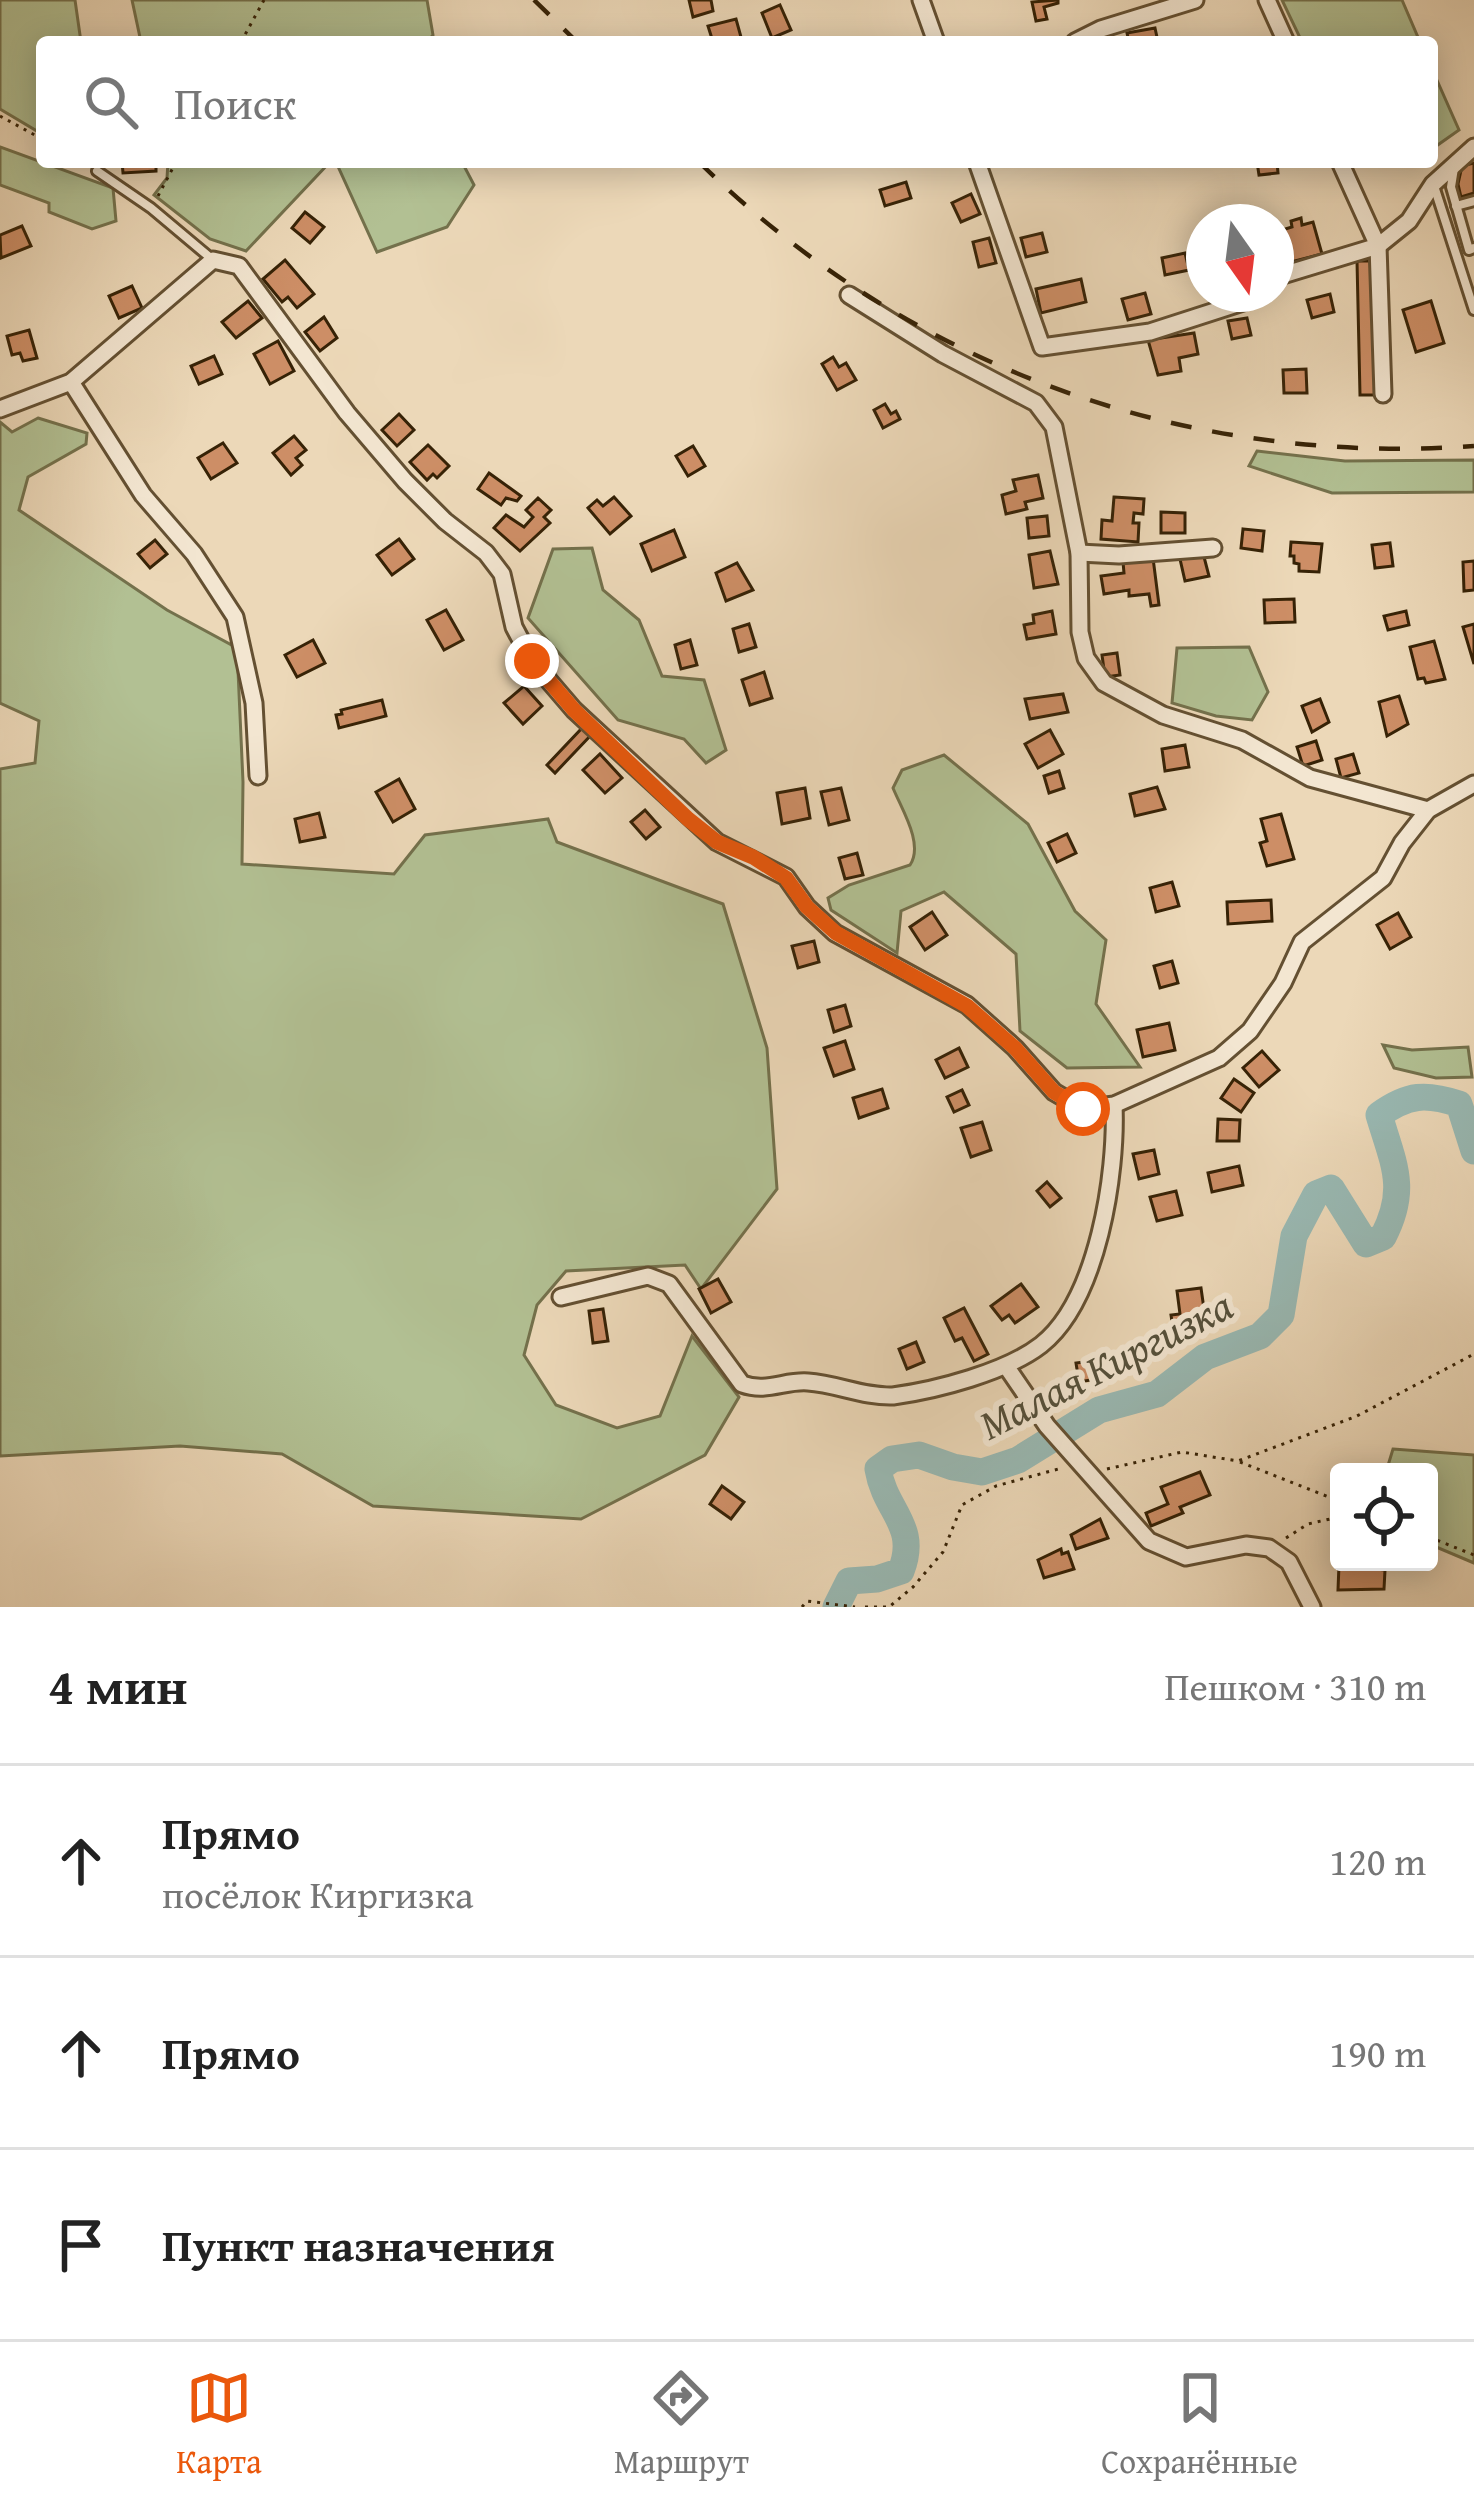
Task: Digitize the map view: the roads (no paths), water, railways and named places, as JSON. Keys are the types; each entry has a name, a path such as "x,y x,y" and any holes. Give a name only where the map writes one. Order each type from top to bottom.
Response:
{"street":[{"path":"921,0 934,36"},
{"path":"1087,36 1195,0"},
{"path":"1267,0 1283,36"},
{"path":"1294,272 1378,246 1408,221 1433,184 1474,147"},
{"path":"979,168 1042,347 1150,332 1212,312"},
{"path":"1343,168 1378,246 1383,394"},
{"path":"0,409 71,382 213,260 239,266 294,344 405,482 487,553 502,574 506,604 523,644 574,710 717,842 786,878 807,907 836,933 967,1006 1067,1101 1083,1109 1114,1105 1219,1058 1250,1030 1282,983 1302,942 1383,878 1428,810 1474,784"},
{"path":"849,296 1048,414 1078,553 1080,632 1086,658 1103,683 1163,715 1243,740 1310,778 1428,810"},
{"path":"71,382 143,495 194,554 235,617 254,703 258,776"},
{"path":"1078,553 1213,548"},
{"path":"561,1297 648,1276 659,1279 669,1284 742,1384 755,1389 805,1381 876,1397 893,1396 1006,1366 1045,1342 1078,1293 1109,1205 1114,1105"},
{"path":"1006,1366 1047,1426 1149,1540 1186,1557 1246,1545 1270,1548 1289,1562 1312,1607"}],"lane":[{"path":"1454,166 1451,187 1469,250 1474,248"},
{"path":"97,171 213,260"},
{"path":"1433,184 1474,310"},
{"path":"1456,206 1474,201"}],"waterway":[{"name":"Малая Киргизка","path":"836,1607 849,1581 901,1571 906,1542 878,1469 892,1459 919,1455 982,1472 1018,1460 1099,1410 1157,1394 1205,1357 1260,1336 1281,1315 1294,1236 1316,1194 1331,1188 1366,1244 1383,1237 1397,1190 1379,1115 1399,1103 1427,1097 1459,1104 1474,1151"}],"railway":[{"path":"534,0 571,36"},
{"path":"706,168 780,234 867,295 959,347 1056,388 1156,419 1260,439 1366,448 1474,446"}]}
